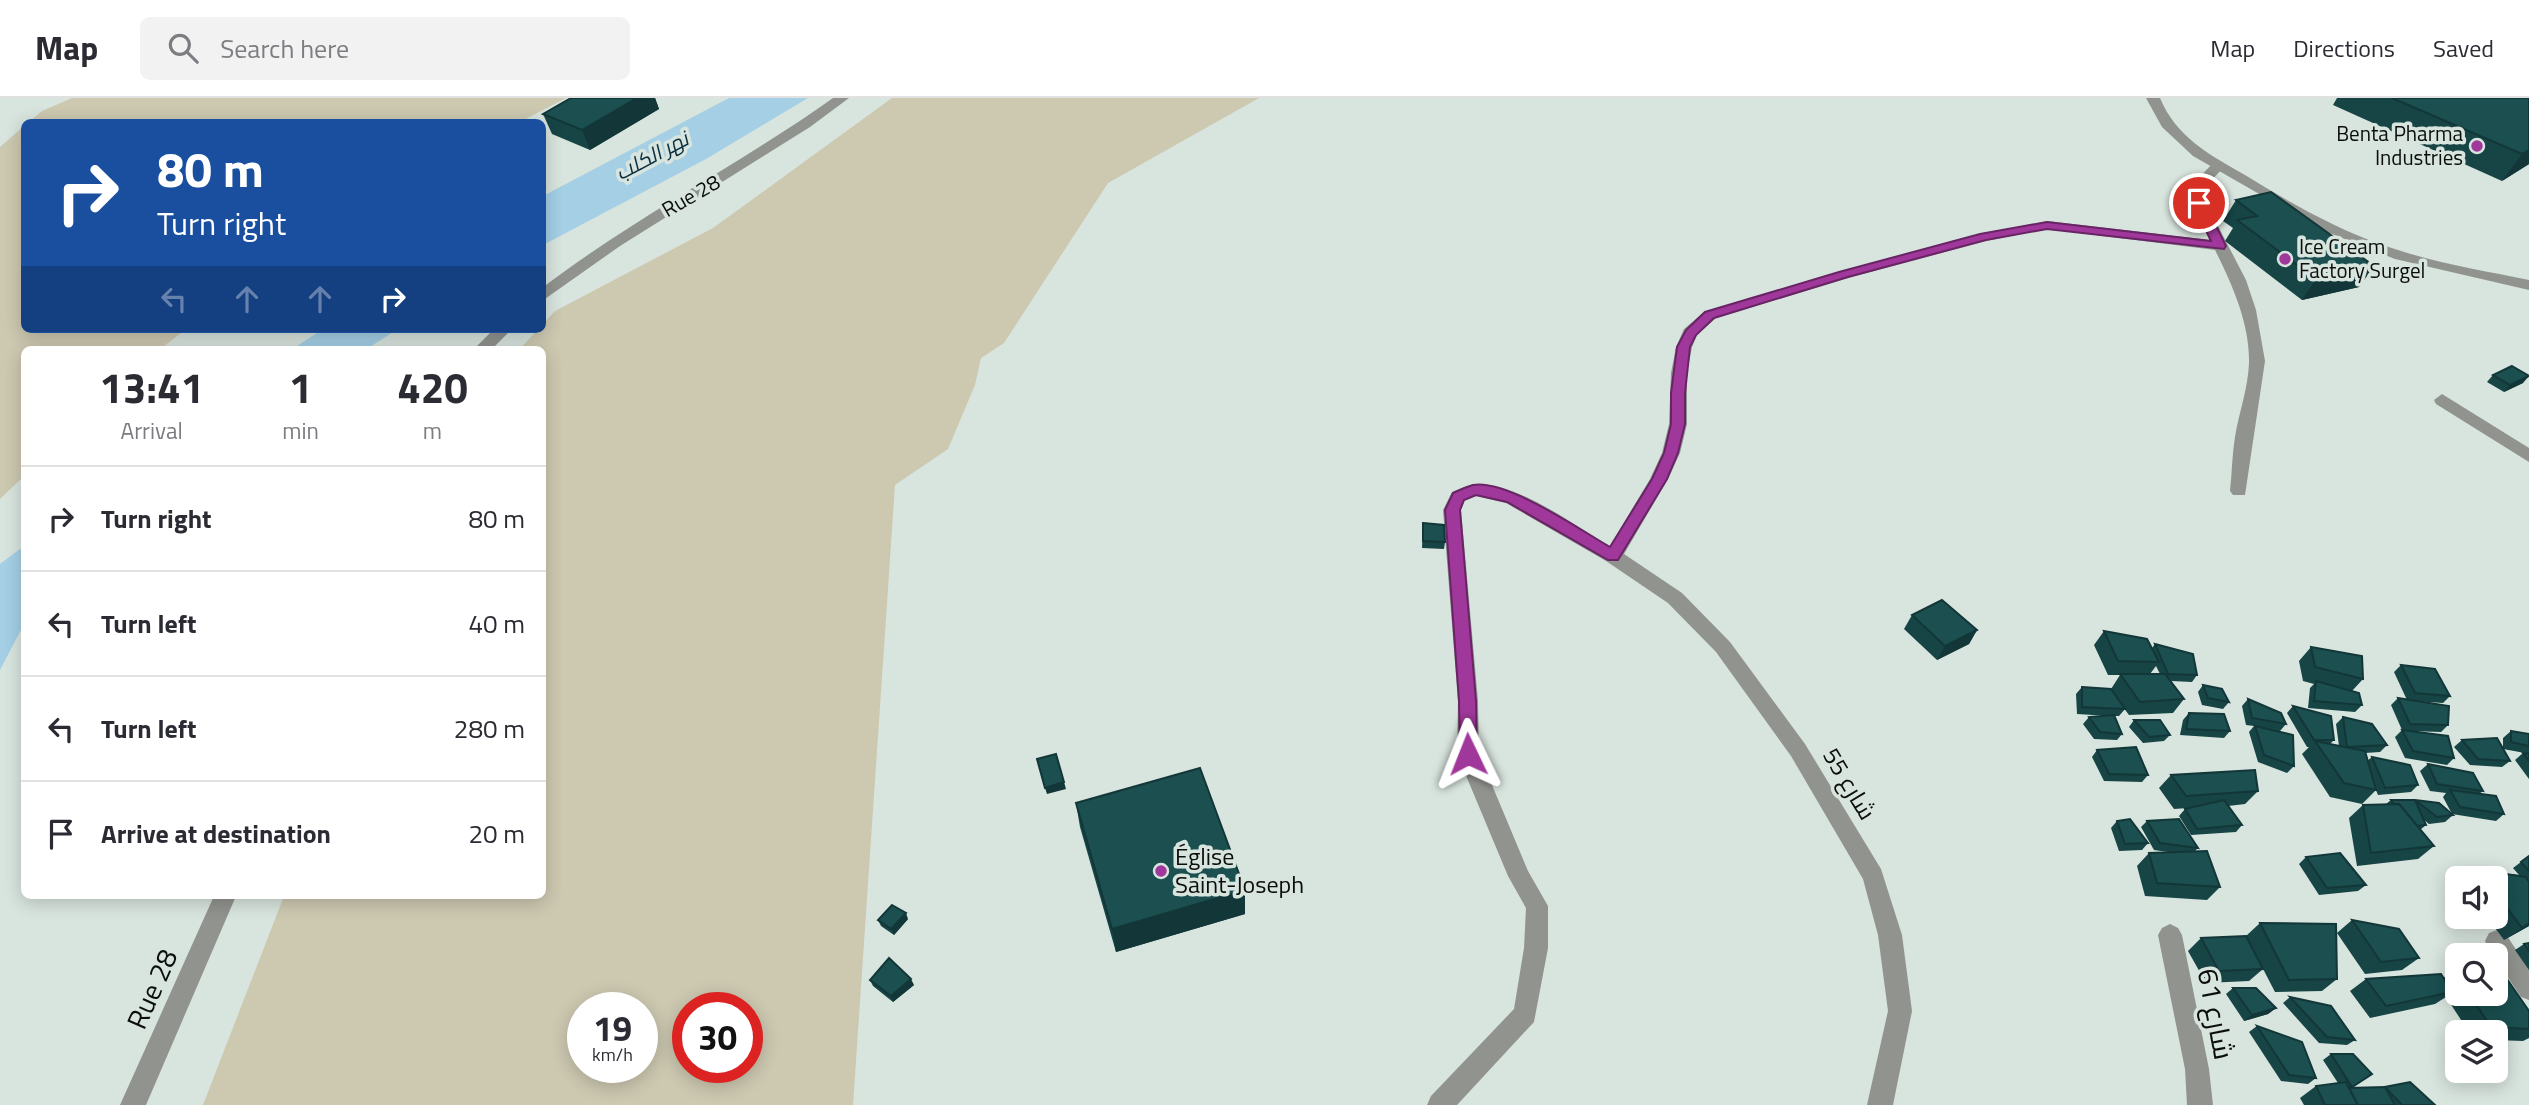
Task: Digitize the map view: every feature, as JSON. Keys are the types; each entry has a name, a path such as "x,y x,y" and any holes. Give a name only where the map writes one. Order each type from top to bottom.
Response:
{"street":[{"name":"Rue 28","path":"546,293 618,239 749,162 842,98"},
{"path":"2153,98 2158,114 2168,128 2218,166 2309,219 2361,242 2432,264 2529,285"},
{"path":"2218,166 2200,184 2199,203 2238,281 2248,310 2258,361 2251,412 2244,435 2239,491"},
{"path":"1613,556 1660,479 1671,453 1678,424 1678,383 1684,347 1690,333 1710,315 1843,275 1985,237 2047,225 2220,246"},
{"path":"485,346 500,333"},
{"path":"2442,400 2529,456"},
{"name":"شارع 55","path":"1440,1105 1525,1014 1536,948 1537,906 1519,876 1468,754 1468,701 1453,503 1466,492 1475,490 1494,492 1531,508 1613,556 1675,598 1723,648 1798,750 1873,876 1890,935 1900,1011 1880,1105"},
{"name":"Rue 28","path":"134,1105 224,899"},
{"name":"شارع 61","path":"2170,935 2197,1069 2200,1105"},
{"path":"2497,941 2529,989"}],"shaded area":[{"path":"72,98 566,98 526,119 33,119 42,111"},
{"path":"892,98 1259,98 1108,183 1004,343 981,358 975,385 948,449 895,485 853,1105 203,1105 283,899 546,899 546,346 523,346 534,333 546,333 546,321 555,311 713,228"},
{"path":"21,129 21,333 181,333 164,346 21,346 21,479 0,499 0,147"}],"water":[{"name":"نهر الكلب","path":"729,98 808,98 706,159 546,243 546,194"},
{"path":"317,333 392,333 371,346 297,346"},
{"path":"21,548 21,630 0,670 0,564"}],"building":[{"path":"571,98 637,98 582,130 543,114"},
{"path":"2392,98 2529,98 2529,150 2522,154"},
{"path":"2271,192 2374,266 2316,279 2237,220 2257,216 2236,200"},
{"path":"2512,366 2529,376 2510,385 2493,375"},
{"path":"1423,523 1444,525 1445,542 1423,541"},
{"path":"1942,600 1977,630 1945,646 1912,615"},
{"path":"2104,631 2147,639 2159,662 2118,661"},
{"path":"2155,644 2193,654 2197,675 2168,674"},
{"path":"2311,647 2362,656 2363,679 2315,667"},
{"path":"2401,665 2435,669 2450,696 2415,693"},
{"path":"2120,674 2165,674 2184,699 2140,702"},
{"path":"2316,681 2359,693 2362,705 2314,701"},
{"path":"2203,685 2222,689 2229,702 2208,698"},
{"path":"2082,687 2111,689 2125,709 2082,707"},
{"path":"2398,698 2449,706 2448,725 2410,724"},
{"path":"2248,699 2281,713 2286,724 2252,718"},
{"path":"2293,706 2331,716 2334,740 2314,740"},
{"path":"2189,713 2224,714 2230,731 2186,729"},
{"path":"2114,715 2122,734 2100,732 2089,717"},
{"path":"2343,717 2372,724 2387,745 2347,747"},
{"path":"2134,720 2160,720 2170,735 2149,737"},
{"path":"2255,726 2293,735 2294,766 2264,755"},
{"path":"2402,730 2448,736 2454,758 2413,751"},
{"path":"2511,731 2529,734 2529,746 2511,742"},
{"path":"2497,738 2510,761 2478,759 2462,740"},
{"path":"2315,741 2365,751 2376,790 2344,783"},
{"path":"2136,747 2148,775 2109,774 2097,750"},
{"path":"1056,754 1064,782 1045,788 1037,759"},
{"path":"2372,757 2410,765 2418,785 2385,788"},
{"path":"2428,764 2473,773 2483,791 2437,784"},
{"name":"Église Saint-Joseph","path":"1200,768 1245,890 1112,929 1076,803"},
{"path":"2255,770 2258,791 2186,796 2171,775"},
{"path":"2450,790 2496,796 2504,814 2460,807"},
{"path":"2224,800 2242,825 2197,829 2185,809"},
{"path":"2391,800 2415,800 2426,825 2417,826 2399,804 2394,804"},
{"path":"2415,800 2439,803 2453,815 2437,817"},
{"path":"2399,804 2434,846 2371,853 2363,805"},
{"path":"2130,819 2148,843 2125,844 2117,821"},
{"path":"2179,819 2198,848 2160,843 2147,821"},
{"path":"2207,851 2220,887 2157,883 2149,853"},
{"path":"2340,853 2366,885 2327,888 2306,857"},
{"path":"2529,856 2529,871 2521,862"},
{"path":"2508,874 2526,877 2529,882 2529,923 2522,928 2508,909"},
{"path":"892,905 906,913 891,929 878,920"},
{"path":"2352,920 2399,929 2419,958 2381,962"},
{"path":"2260,923 2336,924 2337,979 2289,980"},
{"path":"2246,936 2263,969 2219,971 2201,938"},
{"path":"889,958 911,979 891,996 870,980"},
{"path":"2441,974 2445,981 2445,993 2386,1006 2366,979"},
{"path":"2508,980 2529,1011 2529,1029 2508,1028 2508,1020 2486,1020 2477,1006 2508,1006"},
{"path":"2233,988 2256,988 2276,1008 2252,1015"},
{"path":"2290,997 2331,1006 2355,1040 2327,1037"},
{"path":"2257,1026 2302,1042 2316,1078 2289,1075"},
{"path":"2331,1054 2353,1054 2372,1074 2352,1087"},
{"path":"2346,1082 2358,1105 2325,1105 2316,1086"},
{"path":"2410,1082 2435,1105 2402,1105 2385,1087"},
{"path":"2385,1087 2395,1105 2358,1105 2349,1088"}],"place":[{"name":"Benta Pharma Industries","path":"2477,146"},
{"name":"Ice Cream Factory Surgel","path":"2285,259"},
{"name":"Église Saint-Joseph","path":"1161,871"}],"route":[{"path":"1468,754 1468,701 1452,510 1458,496 1475,490 1512,498 1613,556 1660,479 1671,453 1678,424 1679,373 1684,347 1690,333 1710,315 1843,275 1985,237 2047,225 2220,246 2199,203"}]}
